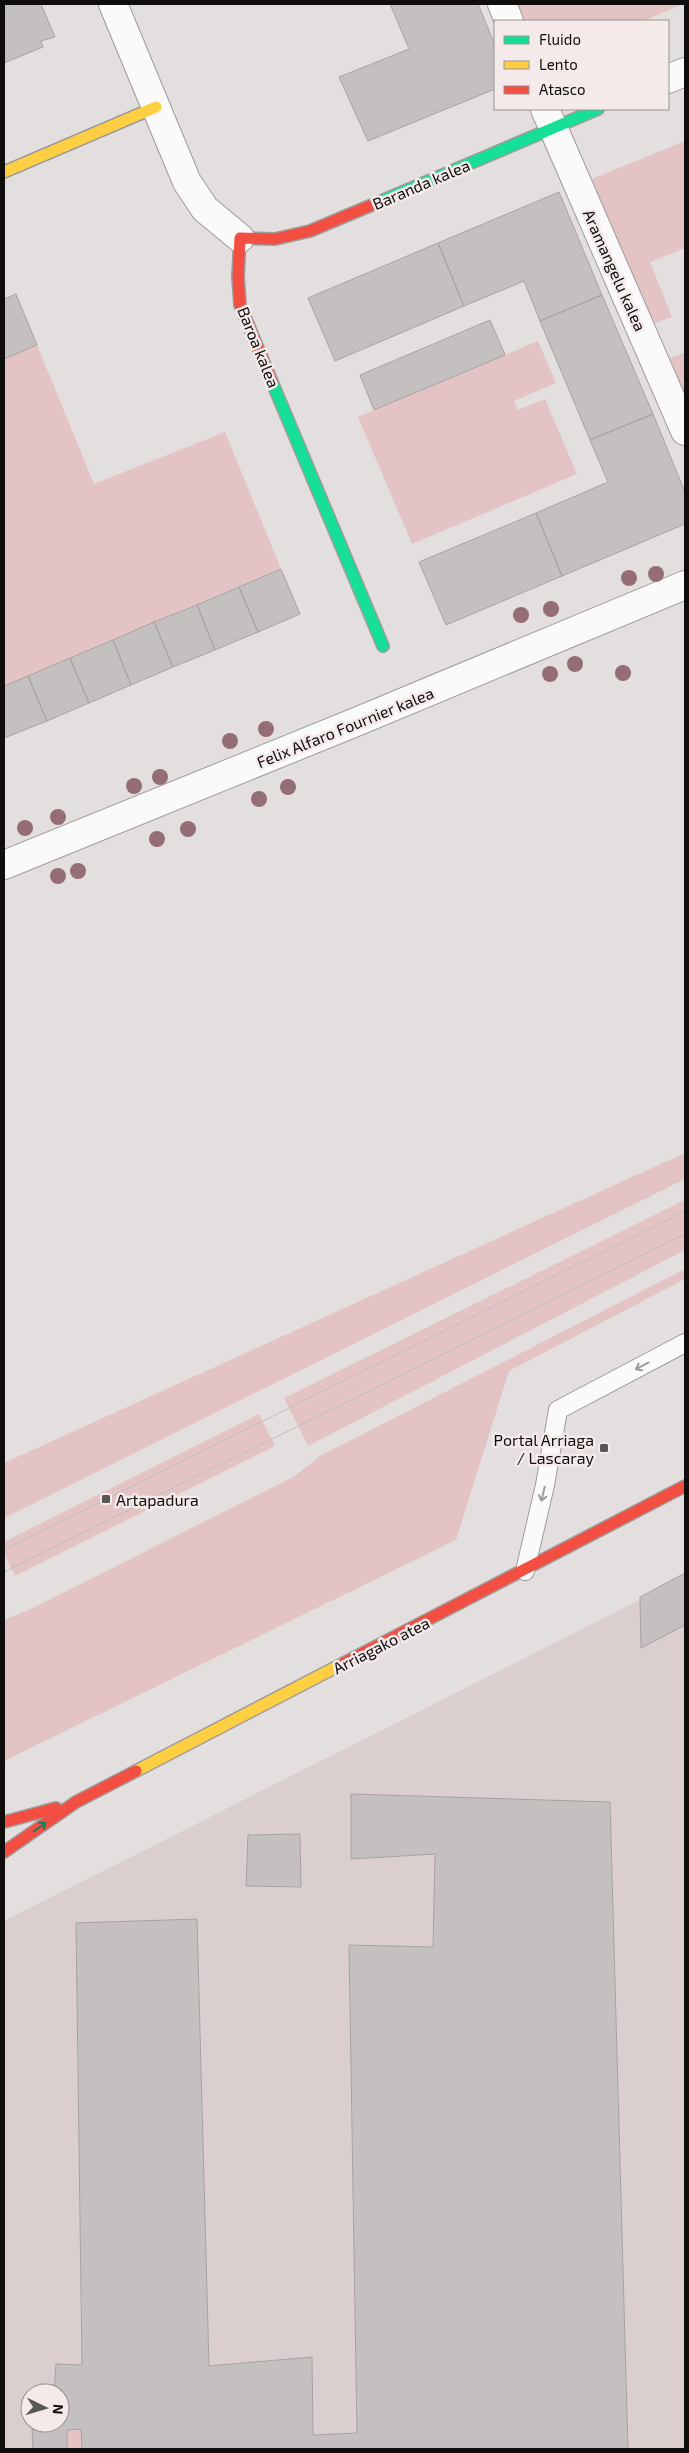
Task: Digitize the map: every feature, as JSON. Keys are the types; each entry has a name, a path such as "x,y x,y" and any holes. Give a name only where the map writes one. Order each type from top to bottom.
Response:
{"street":[{"path":"113,4 187,182 205,209 240,238"},
{"path":"502,4 509,20"},
{"path":"669,79 685,72"},
{"path":"4,172 156,107"},
{"name":"Baranda kalea","path":"240,238 275,239 310,231 549,118 593,110"},
{"name":"Aramangelu kalea","path":"549,118 685,431"},
{"name":"Baroa kalea","path":"240,238 238,276 240,305 383,646"},
{"name":"Felix Alfaro Fournier kalea","path":"4,865 685,586"},
{"name":"Arriagako atea","path":"4,1852 76,1802 525,1571 685,1486"},
{"name":"Arriagako atea","path":"4,1822 76,1802"}],"lane":[{"path":"525,1571 545,1485 558,1410 685,1343"}],"shaded area":[{"path":"514,4 681,5 645,20 522,20"},
{"path":"685,141 685,248 650,262 672,317 651,325 592,179"},
{"path":"538,341 556,383 514,401 518,410 545,399 577,474 412,544 358,417"},
{"path":"37,345 94,484 225,432 281,569 4,686 4,359"},
{"path":"685,352 685,400 668,359"},
{"path":"685,1153 685,1179 4,1518 4,1463"},
{"path":"685,1200 685,1250 308,1446 284,1398"},
{"path":"685,1269 685,1279 509,1371 456,1540 4,1761 4,1620 33,1608 295,1476 320,1456"},
{"path":"259,1414 275,1446 15,1576 4,1554 4,1542"},
{"path":"685,1577 685,2449 4,2449 4,1921"},
{"path":"81,2429 82,2449 67,2449 67,2433 70,2433 70,2430"}],"building":[{"path":"4,4 41,4 55,37 41,41 43,47 4,63"},
{"path":"390,4 478,4 494,43 494,89 368,141 339,77 409,49"},
{"path":"559,192 602,295 540,321 524,281 464,306 438,243"},
{"path":"438,243 464,306 335,361 308,298"},
{"path":"16,294 37,345 4,359 4,299"},
{"path":"602,295 653,414 590,440 540,321"},
{"path":"490,320 505,355 374,410 360,375"},
{"path":"653,414 685,492 685,524 562,576 536,513 608,482 590,440"},
{"path":"536,513 562,576 446,625 419,562"},
{"path":"281,569 300,614 258,632 239,587"},
{"path":"239,587 258,632 215,650 197,605"},
{"path":"197,605 215,650 173,667 154,622"},
{"path":"154,622 173,667 131,685 113,640"},
{"path":"113,640 131,685 89,703 70,658"},
{"path":"70,658 89,703 47,721 28,676"},
{"path":"28,676 47,721 4,738 4,686"},
{"path":"685,1573 685,1625 641,1648 640,1597"},
{"path":"351,1794 610,1802 628,2449 82,2449 81,2429 70,2430 70,2383 55,2383 56,2364 82,2365 76,1923 197,1919 209,2366 312,2357 313,2435 357,2433 349,1945 433,1947 435,1854 351,1859"},
{"path":"300,1834 301,1887 246,1886 248,1835"},
{"path":"32,2433 67,2433 67,2449 33,2449"}],"tram line":[{"path":"4,1550 685,1211"},
{"path":"4,1572 685,1234"}],"traffic: fast":[{"path":"379,202 596,110"},
{"path":"272,382 383,646"}],"traffic: slow":[{"path":"4,172 156,107"},
{"path":"136,1771 344,1663"}],"traffic: jam":[{"path":"272,382 240,305 238,277 240,238 275,239 310,231 379,202"},
{"path":"344,1663 685,1486"},
{"path":"4,1852 76,1802 136,1771"},
{"path":"4,1822 56,1808"}],"place":[{"name":"Portal Arriaga / Lascaray","path":"604,1448"},
{"name":"Artapadura","path":"106,1499"}]}
